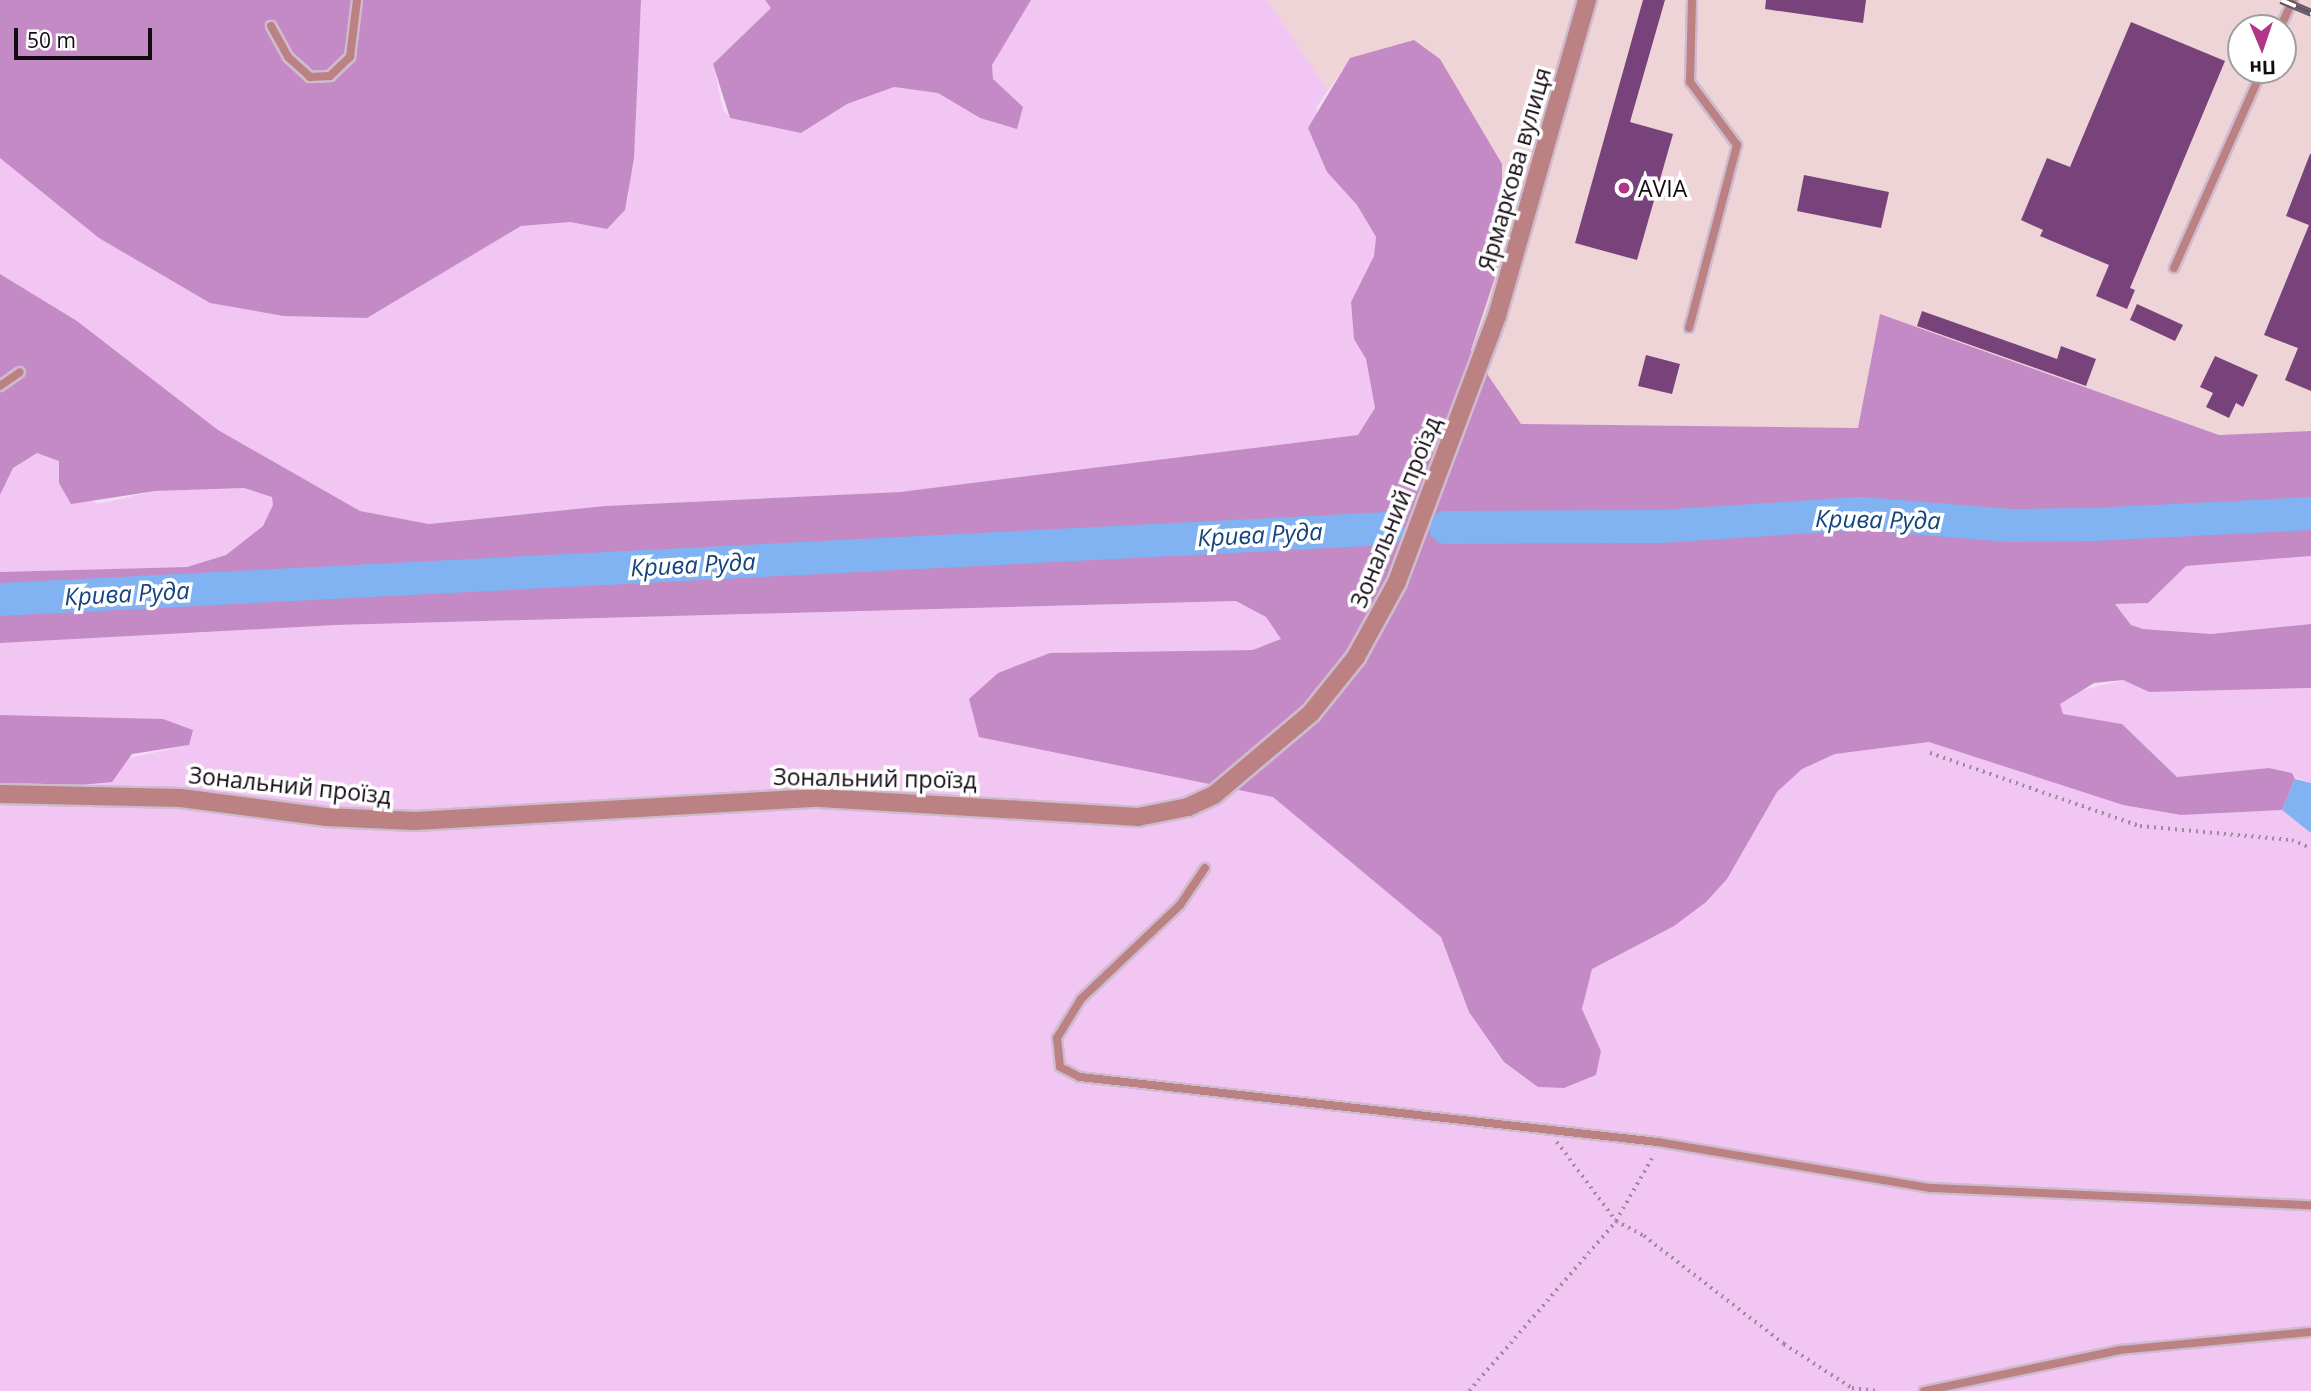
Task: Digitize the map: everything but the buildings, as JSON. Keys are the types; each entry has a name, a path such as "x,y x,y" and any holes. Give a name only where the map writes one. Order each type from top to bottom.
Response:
{"street":[{"name":"Ярмаркова вулиця","path":"1485,351 1527,224 1587,0"},
{"name":"Зональний проїзд","path":"0,794 181,797 325,817 415,821 820,798 1138,817 1188,807 1238,778 1283,739 1311,713 1363,646 1397,582 1485,351"}],"lane":[{"path":"271,26 288,57 310,77 330,76 350,57 358,0"},
{"path":"1689,328 1737,145 1690,82 1692,0"},
{"path":"2174,268 2256,84"},
{"path":"0,386 20,372"},
{"path":"1205,868 1180,905 1081,999 1056,1038 1060,1067 1080,1077 1205,1087 1553,1133 1658,1142 1931,1188 2311,1205"},
{"path":"1924,1391 2120,1350 2311,1332"}],"path":[{"path":"1930,753 2140,826 2292,840 2311,848"},
{"path":"1553,1133 1616,1221 1644,1236 1784,1344 1852,1388 1875,1391"},
{"path":"1469,1391 1616,1221 1658,1142"}],"shaded area":[{"path":"0,0 641,0 634,158 625,210 607,229 570,222 521,226 367,318 284,316 210,303 99,238 0,158"},
{"path":"641,0 765,0 771,8 713,64 723,110 730,118 801,133 847,104 894,87 938,93 979,118 1023,107 993,79 992,65 1031,0 1267,0 1328,90 1316,108 1327,172 1357,205 1376,237 1374,256 1351,302 1354,339 1366,359 1375,409 1358,435 1223,456 900,492 605,506 429,524 360,511 218,430 77,321 0,274 0,158 367,318 521,226 570,222 607,229 628,199"},
{"path":"765,0 1031,0 992,65 993,79 1023,107 1017,129 980,118 938,93 894,87 847,104 801,133 730,118 713,64 771,8"},
{"path":"1267,0 2311,0 2311,431 2219,435 1880,314 1859,428 1521,424 1471,350 1502,256 1350,58 1328,90"},
{"path":"1414,40 1440,59 1502,164 1502,256 1471,350 1521,424 1858,428 1880,314 2219,435 2311,431 2311,556 2186,566 2148,603 2115,604 2131,625 2143,629 2211,634 2311,624 2311,688 2149,692 2123,680 2094,683 2060,704 2063,714 2122,724 2177,777 2269,768 2292,773 2295,779 2282,810 2181,815 2123,805 1929,742 1835,754 1802,769 1777,792 1727,879 1706,902 1674,926 1592,969 1582,1009 1601,1051 1596,1075 1564,1088 1538,1087 1504,1062 1469,1012 1441,937 1273,797 979,737 969,699 998,673 1050,653 1253,650 1281,639 1266,617 1236,601 336,625 0,643 0,572 187,567 226,555 263,526 273,505 272,497 244,488 155,491 71,504 59,483 59,461 37,453 13,468 0,495 0,274 77,321 218,430 360,511 429,524 605,506 900,492 1358,435 1375,408 1366,359 1354,339 1351,302 1374,256 1376,237 1357,205 1327,172 1308,128 1350,58"},
{"path":"37,453 60,461 59,483 98,504 155,491 244,488 273,497 273,506 263,526 226,555 187,567 0,572 0,495 13,468"},
{"path":"2311,556 2311,624 2211,634 2143,629 2131,625 2115,604 2148,603 2186,566"},
{"path":"1236,601 1266,617 1282,639 1253,650 1050,653 979,736 1273,796 1441,937 1469,1012 1504,1062 1538,1087 1564,1088 1596,1075 1601,1051 1582,1009 1592,969 1727,879 1777,792 1802,769 1835,754 1929,742 2123,805 2181,815 2282,810 2311,833 2311,1391 0,1391 0,786 189,745 163,719 0,715 0,643 336,625"},
{"path":"2123,680 2149,692 2311,688 2311,783 2269,768 2177,777 2122,724 2062,714 2060,704 2071,693"},
{"path":"0,715 163,719 193,730 189,745 132,754 112,782 25,790 0,786"}],"water":[{"path":"2295,779 2311,783 2311,833 2282,810"}],"waterway":[{"name":"Крива Руда","path":"1445,527 1659,526 1860,513 2010,525 2093,524 2311,513"},
{"name":"Крива Руда","path":"0,599 1387,528"}],"railway":[{"path":"2281,0 2311,13"}],"place":[{"name":"AVIA","path":"1624,188"}]}
